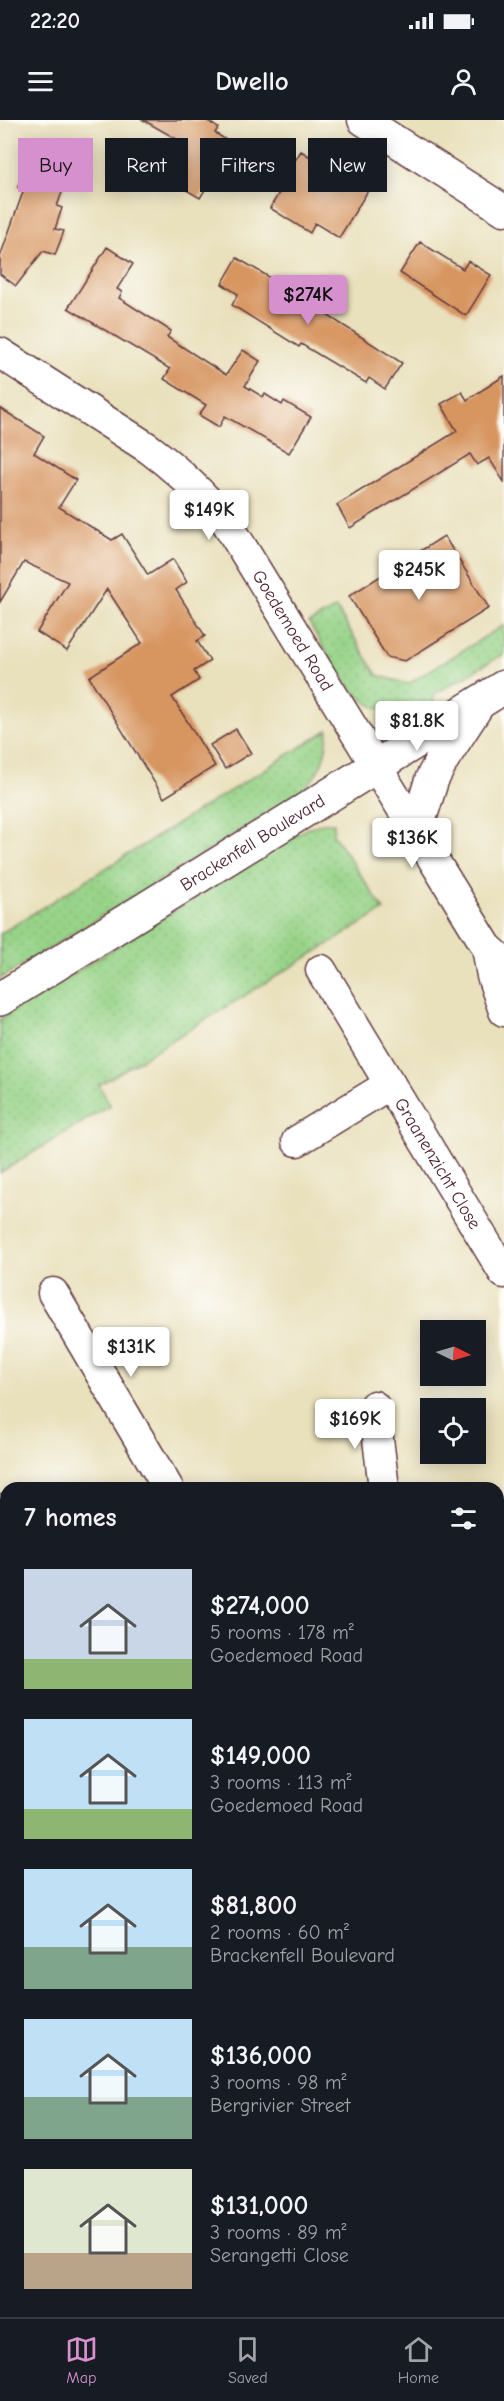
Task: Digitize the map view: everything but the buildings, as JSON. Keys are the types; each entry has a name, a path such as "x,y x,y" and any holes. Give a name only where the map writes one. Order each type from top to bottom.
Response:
{"street":[{"path":"363,120 504,210"},
{"name":"Goedemoed Road","path":"0,353 148,448 170,465 209,502 227,524 376,767 496,954"},
{"path":"416,830 432,779 443,758 491,694"},
{"name":"Brackenfell Boulevard","path":"0,999 491,694"},
{"path":"496,954 492,976 504,1011"},
{"name":"Graanenzicht Close","path":"321,970 504,1273"},
{"name":"Graanenzicht Close","path":"297,1141 390,1084"},
{"path":"53,1293 164,1482"},
{"path":"374,1406 383,1482"}],"green space":[{"path":"336,608 377,675 408,684 504,625 504,654 434,694 433,707 409,713 388,712 371,705 356,694 331,661 309,623"},
{"path":"328,730 326,751 315,776 294,798 0,979 0,934"},
{"path":"323,823 334,823 333,834 384,910 99,1085 110,1105 0,1173 0,1019 306,829"}]}
